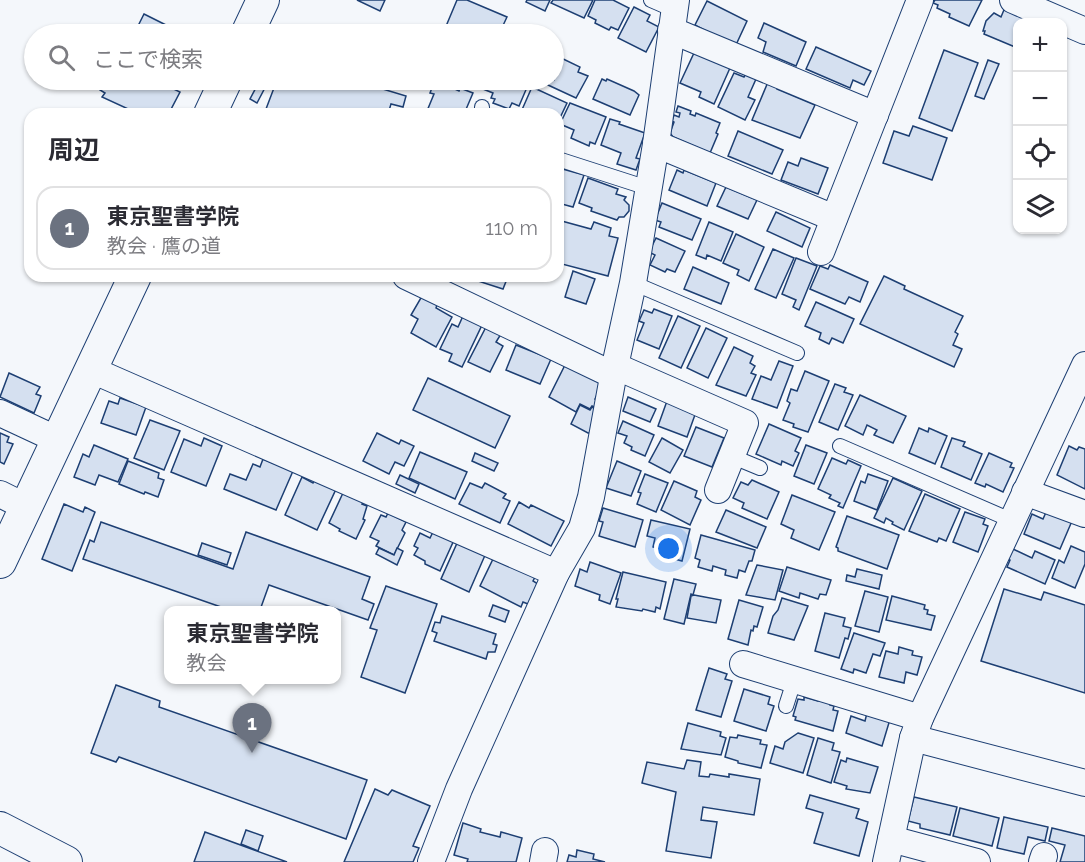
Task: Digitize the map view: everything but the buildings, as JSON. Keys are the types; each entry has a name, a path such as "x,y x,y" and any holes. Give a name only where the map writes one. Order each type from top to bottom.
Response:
{"street":[{"path":"252,24 264,0"},
{"path":"821,252 920,0"},
{"path":"1013,0 1085,31"},
{"path":"431,862 459,789 556,573 582,528 591,497 614,370 633,283 656,144 668,10 875,115"},
{"path":"213,108 221,90"},
{"path":"656,144 834,218"},
{"path":"0,562 13,501 58,440 132,282"},
{"path":"419,282 614,370 745,423 718,490"},
{"path":"977,862 888,851 917,728 1085,365"},
{"path":"92,370 556,573"},
{"path":"0,413 58,440"},
{"path":"1025,492 1085,514"},
{"path":"743,664 917,728 1085,783"},
{"path":"0,828 66,862"}],"lane":[{"path":"564,161 648,188"},
{"path":"633,283 797,353"},
{"path":"840,446 1012,521"},
{"path":"732,456 760,468"},
{"path":"786,706 794,681"}],"place":[{"name":"東京聖書学院","path":"252,753"}]}
